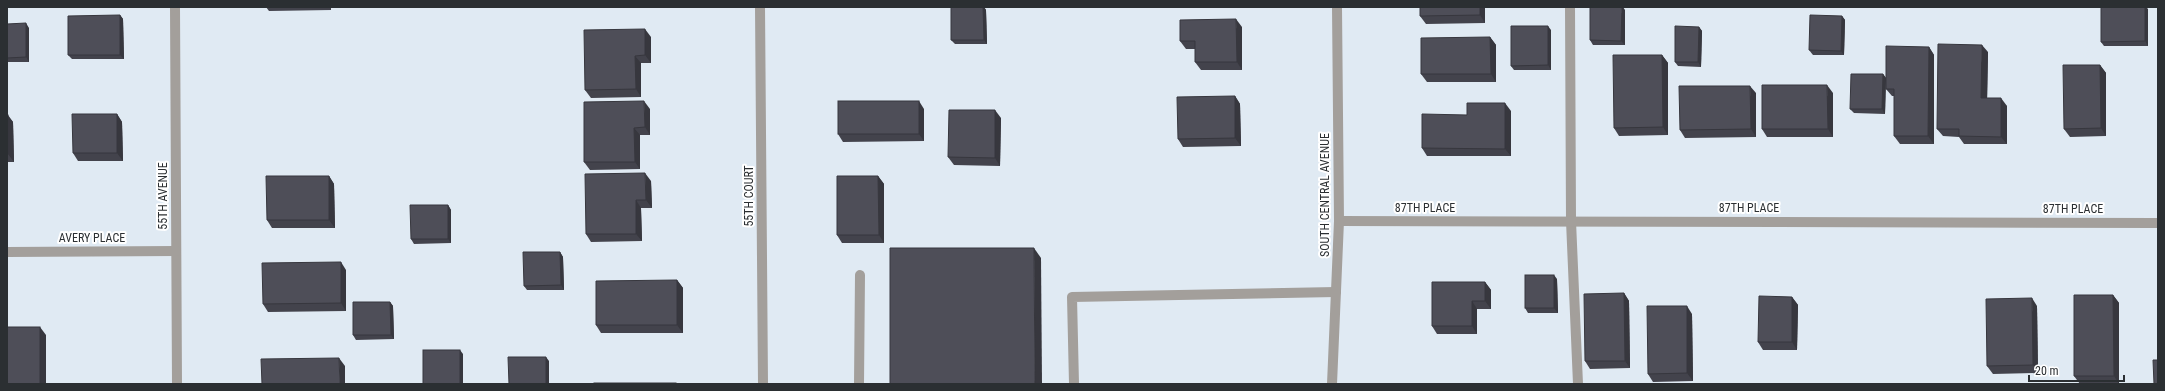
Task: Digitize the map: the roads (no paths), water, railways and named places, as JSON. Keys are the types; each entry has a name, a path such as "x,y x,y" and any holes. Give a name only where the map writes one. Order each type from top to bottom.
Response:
{"street":[{"name":"55TH AVENUE","path":"175,7 177,384"},
{"name":"55TH COURT","path":"760,7 763,384"},
{"name":"SOUTH CENTRAL AVENUE","path":"1332,384 1339,221 1337,7"},
{"path":"1570,7 1571,221 1578,384"},
{"name":"87TH PLACE","path":"1339,221 2158,223"},
{"name":"AVERY PLACE","path":"7,252 176,251"},
{"path":"860,276 860,384"},
{"path":"1074,384 1072,297 1336,292"}]}
